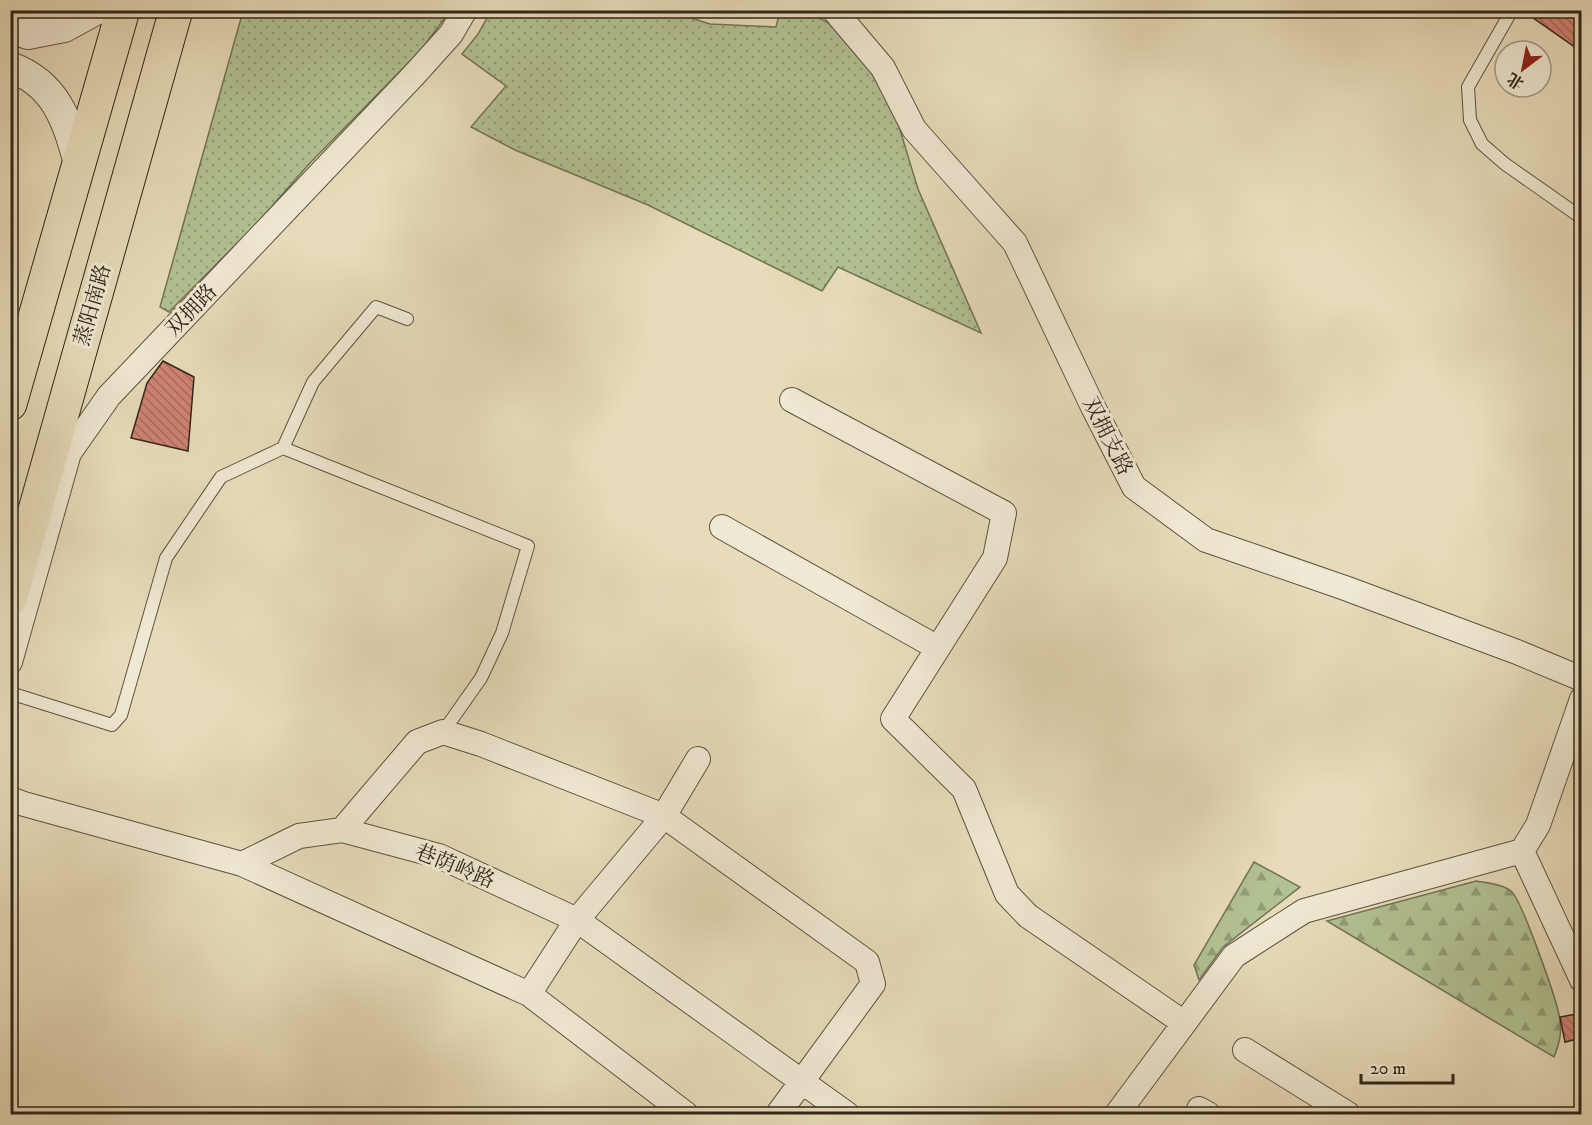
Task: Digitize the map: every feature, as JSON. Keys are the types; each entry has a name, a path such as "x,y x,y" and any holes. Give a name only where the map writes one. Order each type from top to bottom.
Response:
{"main road":[{"path":"10,404 123,10"},
{"name":"蒸阳南路","path":"10,599 176,10"}],"street":[{"path":"10,27 28,33 64,27 95,10"},
{"name":"双拥路","path":"10,662 69,453 109,396 414,75 451,34 465,10"},
{"name":"双拥支路","path":"834,10 883,68 914,129 1015,243 1134,487 1206,540 1345,588 1517,652 1581,679"},
{"path":"10,68 17,70 47,90 67,120 80,163"},
{"path":"792,400 1004,513 995,558 893,719 963,789 1007,894 1028,916 1184,1023"},
{"path":"722,527 938,648"},
{"path":"1117,1114 1233,956 1304,911 1522,850 1538,825 1581,699"},
{"path":"342,830 417,742 443,732 481,744 664,816 867,962 873,984 778,1114"},
{"path":"529,994 577,920 664,816 698,759"},
{"path":"10,799 242,864 529,994 686,1114"},
{"name":"巷荫岭路","path":"242,864 299,836 342,830 439,856 577,920 847,1114"},
{"path":"1522,850 1581,980"},
{"path":"1245,1050 1348,1114"}],"lane":[{"path":"1512,10 1468,87 1470,120 1482,144 1497,158 1581,218"},
{"path":"10,693 112,725 121,715 166,558 221,477 283,448 313,382 376,308 407,319"},
{"path":"283,448 528,546 502,633 481,678 443,732"}],"green space":[{"path":"243,11 450,11 421,50 169,312 160,307"},
{"path":"491,11 669,11 710,24 776,27 780,11 806,11 838,28 877,75 897,120 918,189 981,333 838,267 822,291 648,205 515,150 471,127 506,86 462,54 478,34"},
{"path":"1254,862 1300,887 1223,947 1199,980 1194,965"},
{"path":"1476,881 1499,885 1511,891 1523,912 1558,1011 1561,1026 1554,1057 1327,921"}],"building":[{"path":"1532,10 1582,10 1582,52 1529,15"},
{"path":"163,361 194,377 188,451 131,438 147,383"},
{"path":"1582,1013 1582,1038 1565,1042 1560,1017"}]}
